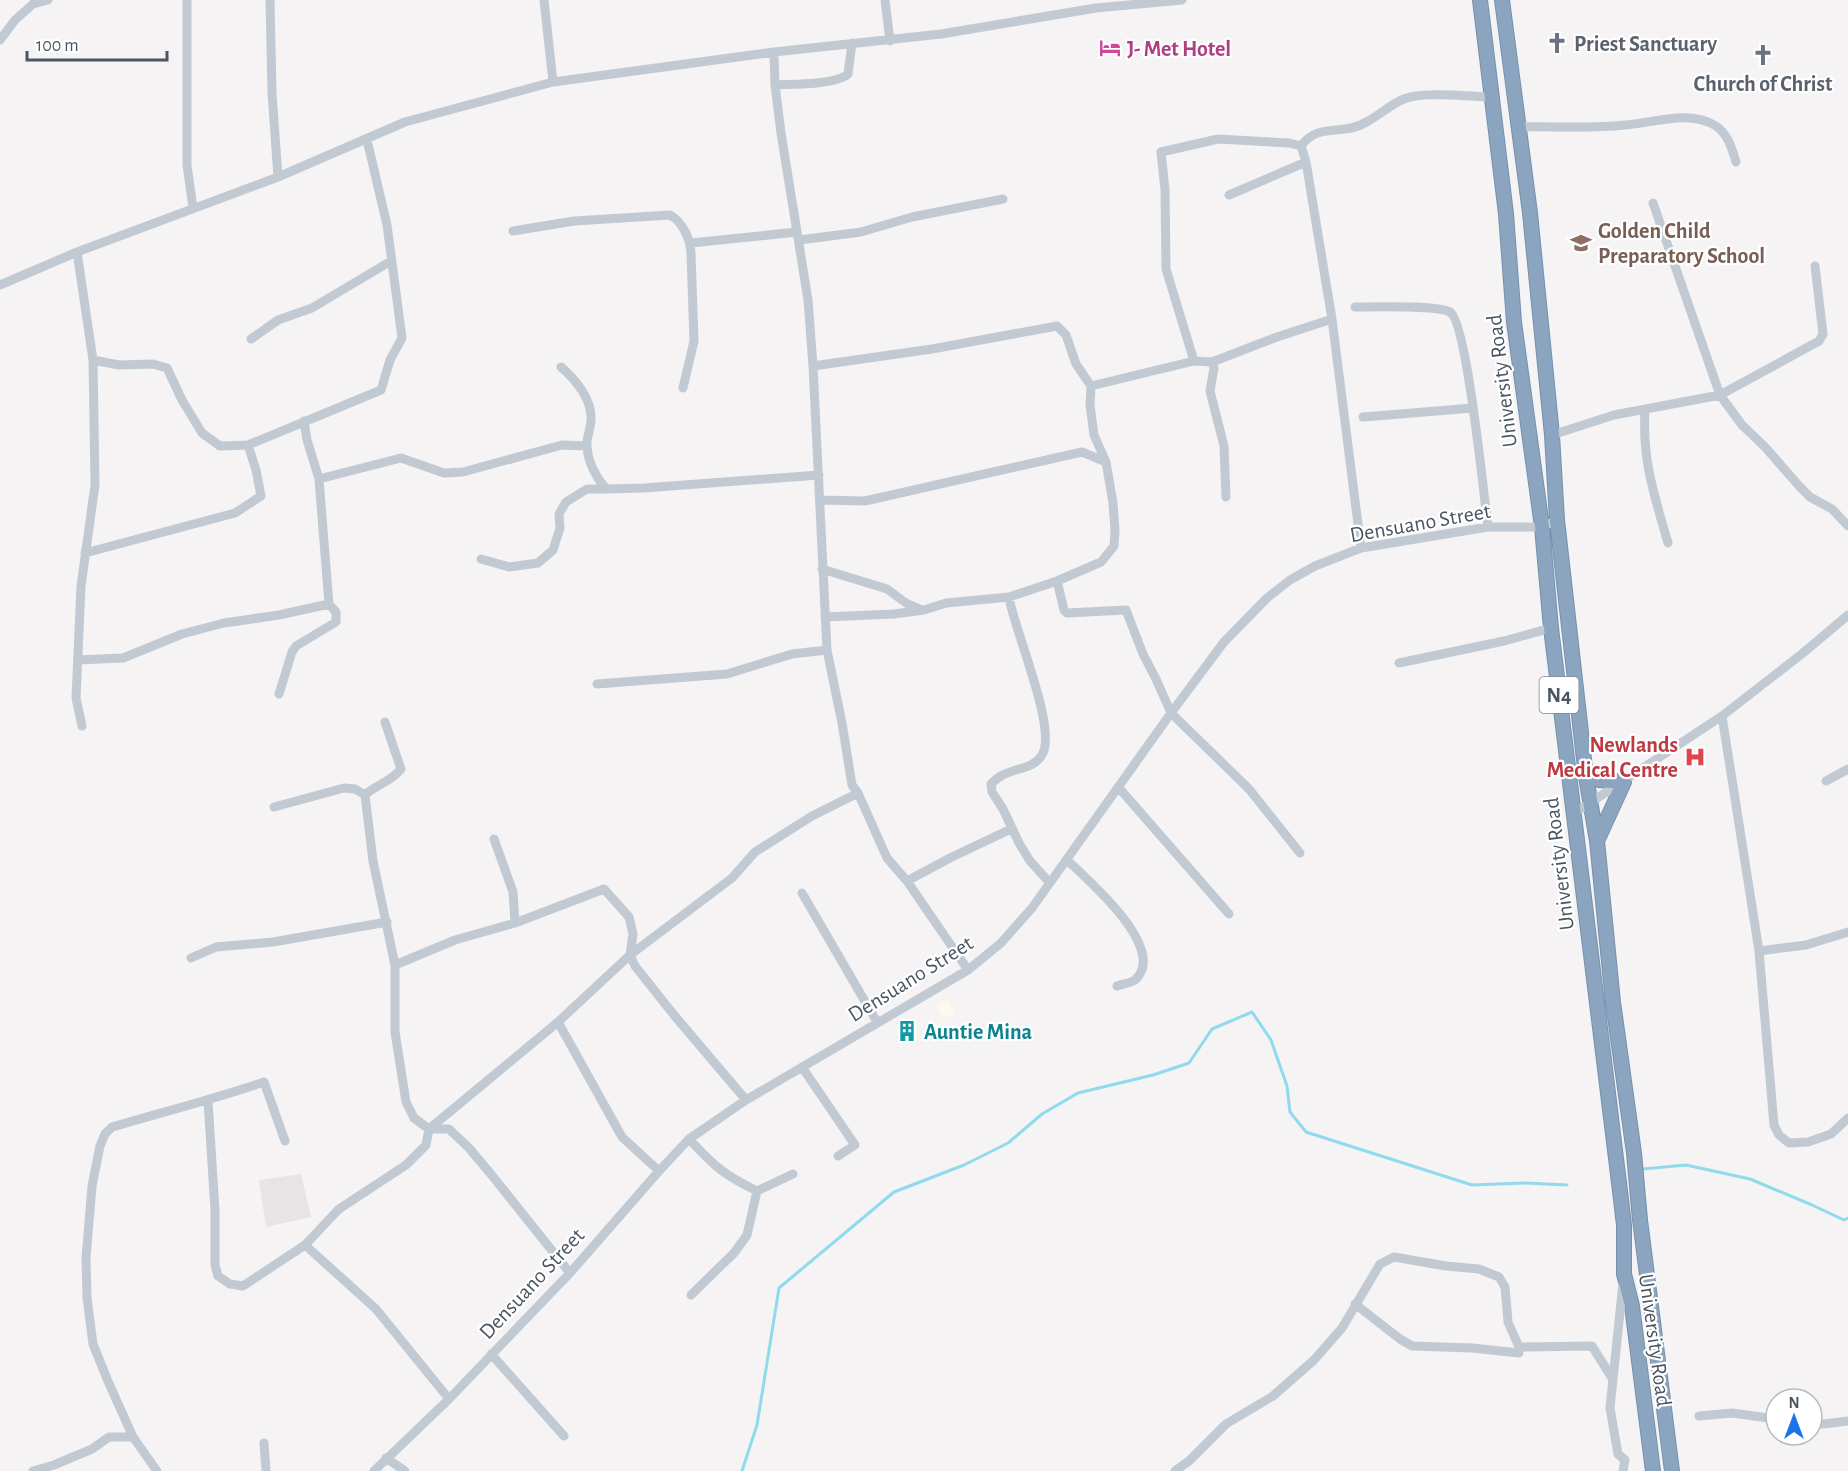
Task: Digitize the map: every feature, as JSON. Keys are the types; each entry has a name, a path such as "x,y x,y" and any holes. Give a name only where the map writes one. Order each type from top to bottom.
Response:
{"highway":[{"name":"University Road","path":"1480,0 1506,214 1514,322 1542,527 1551,628 1624,1225 1624,1274 1632,1306 1653,1471"},
{"name":"University Road","path":"1502,0 1530,213 1552,435 1557,520 1586,777 1597,841 1613,1002 1634,1153 1672,1471"},
{"path":"1586,777 1624,782 1597,841"}],"street":[{"path":"0,40 15,20 33,4 48,0"},
{"path":"187,0 187,165 193,208"},
{"path":"270,0 278,177"},
{"path":"544,0 553,81"},
{"path":"885,0 890,41"},
{"path":"0,285 77,252 278,177 405,122 553,81 774,52 890,41 1096,8 1182,0"},
{"path":"775,85 845,77 848,74 852,43"},
{"path":"774,52 775,85 808,300 827,650 852,784 887,858 907,881 968,970"},
{"path":"1301,146 1318,131 1352,128 1405,98 1435,96 1493,98"},
{"path":"1517,127 1624,125 1685,118 1707,122 1718,127 1728,139 1736,162"},
{"path":"1194,361 1166,269 1165,190 1161,152 1218,139 1289,143 1301,146"},
{"path":"93,360 119,365 153,364 167,368 182,400 202,433 220,446 248,446 381,390 390,360 402,338 387,225 367,140"},
{"path":"1301,146 1306,162 1332,319 1361,548"},
{"path":"1229,195 1306,162"},
{"path":"691,243 861,232 912,217 1003,199"},
{"path":"1653,203 1720,395 1742,425 1800,487 1832,509 1848,526"},
{"path":"513,231 574,220 670,214 680,223 691,243 694,341 683,388"},
{"path":"77,252 93,360 95,485 81,586 76,698 82,726"},
{"path":"251,339 278,320 312,308 391,261"},
{"path":"1552,435 1614,415 1720,395 1822,338 1815,266"},
{"path":"1354,307 1435,309 1448,311 1455,316 1460,329 1473,408 1488,527"},
{"path":"1091,386 1194,361 1212,362 1276,337 1332,319"},
{"path":"813,366 932,349 1057,326 1066,335 1076,364 1091,386 1090,405 1094,435 1106,462 1114,521 1114,546 1101,562 1057,581 1009,597 946,603 924,610 870,616 825,617"},
{"path":"1212,362 1214,368 1210,391 1223,439 1226,497"},
{"path":"561,367 580,387 592,417 587,446 596,477 606,489"},
{"path":"1363,417 1473,408"},
{"path":"1645,409 1643,435 1646,463 1668,543"},
{"path":"279,694 292,652 297,646 336,622 336,612 329,604 319,479 307,440 304,421"},
{"path":"1082,452 1094,435"},
{"path":"319,479 401,458 444,473 463,472 562,445 587,446"},
{"path":"85,553 235,513 261,496 248,446"},
{"path":"820,500 865,501 1082,452 1106,462"},
{"path":"481,559 509,567 538,563 553,550 560,528 559,514 566,502 587,489 644,488 819,475"},
{"name":"Densuano Street","path":"374,1471 449,1399 570,1273 658,1170 689,1139 746,1100 968,970 1008,934 1032,908 1224,642 1267,598 1290,580 1315,566 1361,548 1488,527 1542,527 1557,520"},
{"path":"822,569 887,589 906,603 924,610"},
{"path":"1057,581 1064,610 1067,613 1126,610 1143,654 1171,713 1248,789 1300,853"},
{"path":"1009,597 1011,614 1033,678 1046,741 1042,755 1031,766 1008,771 998,777 992,784 992,792 1030,861 1050,882"},
{"path":"78,660 123,658 182,634 214,625 279,615 329,604"},
{"path":"1573,814 1722,716 1848,615"},
{"path":"1399,663 1504,641 1551,628"},
{"path":"597,684 727,674 792,654 827,650"},
{"path":"1722,716 1759,951 1774,1125 1779,1135 1789,1143 1808,1142 1831,1134 1848,1118"},
{"path":"364,795 395,776 400,769 386,722"},
{"path":"1826,781 1848,769"},
{"path":"274,807 344,788 355,789 364,795 373,861 395,965 395,1032 406,1102 414,1118 429,1129 449,1129 469,1148 570,1273"},
{"path":"1119,788 1229,914"},
{"path":"208,1101 215,1210 215,1265 218,1276 230,1284 243,1286 305,1245 339,1209 391,1176 426,1145 429,1129 558,1022 630,955 732,878 755,852 812,816 858,793"},
{"path":"907,881 1011,830"},
{"path":"494,839 513,892 515,923"},
{"path":"1067,860 1109,902 1131,927 1138,939 1143,955 1142,970 1134,981 1117,986"},
{"path":"395,965 455,940 515,923 604,889 629,917 633,934 630,955 635,966 746,1100"},
{"path":"802,893 877,1022"},
{"path":"191,958 216,947 273,942 387,922"},
{"path":"1759,951 1806,945 1848,932"},
{"path":"558,1022 622,1137 658,1170"},
{"path":"802,1067 855,1145 838,1156"},
{"path":"157,1471 133,1437 93,1344 87,1298 86,1258 92,1186 100,1146 105,1134 112,1127 208,1101 264,1082 285,1142"},
{"path":"689,1139 715,1167 732,1179 758,1191"},
{"path":"758,1191 793,1174"},
{"path":"691,1295 734,1253 747,1235 758,1191"},
{"path":"305,1245 376,1309 449,1399"},
{"path":"1175,1471 1189,1461 1226,1424 1273,1396 1314,1360 1342,1328 1355,1304 1380,1264 1394,1257 1479,1269 1499,1277 1505,1287 1508,1322 1519,1353 1472,1348 1412,1346 1355,1304"},
{"path":"1623,1471 1624,1460 1618,1454 1610,1408 1624,1274"},
{"path":"1518,1347 1592,1346 1612,1378"},
{"path":"491,1354 564,1436"},
{"path":"1699,1416 1732,1413 1764,1417"},
{"path":"1824,1424 1848,1421"},
{"path":"33,1471 92,1449 109,1437 133,1437"},
{"path":"264,1443 266,1471"},
{"path":"386,1458 405,1471"}],"shaded area":[{"path":"948,1000 955,1013 943,1019 936,1006"},
{"path":"301,1174 311,1217 266,1227 259,1180"}],"waterway":[{"path":"742,1471 757,1425 779,1288 894,1192 964,1165 1008,1143 1042,1114 1078,1093 1153,1075 1189,1063 1212,1029 1252,1012 1271,1040 1287,1086 1290,1112 1306,1132 1472,1185 1525,1183 1567,1185"},
{"path":"1643,1169 1686,1165 1750,1179 1844,1220 1848,1218"}],"place":[{"name":"Priest Sanctuary","path":"1557,43"},
{"name":"J- Met Hotel","path":"1110,48"},
{"name":"Church of Christ","path":"1763,55"},
{"name":"Golden Child Preparatory School","path":"1581,243"},
{"name":"Newlands Medical Centre","path":"1695,757"},
{"name":"Auntie Mina","path":"907,1031"}]}
